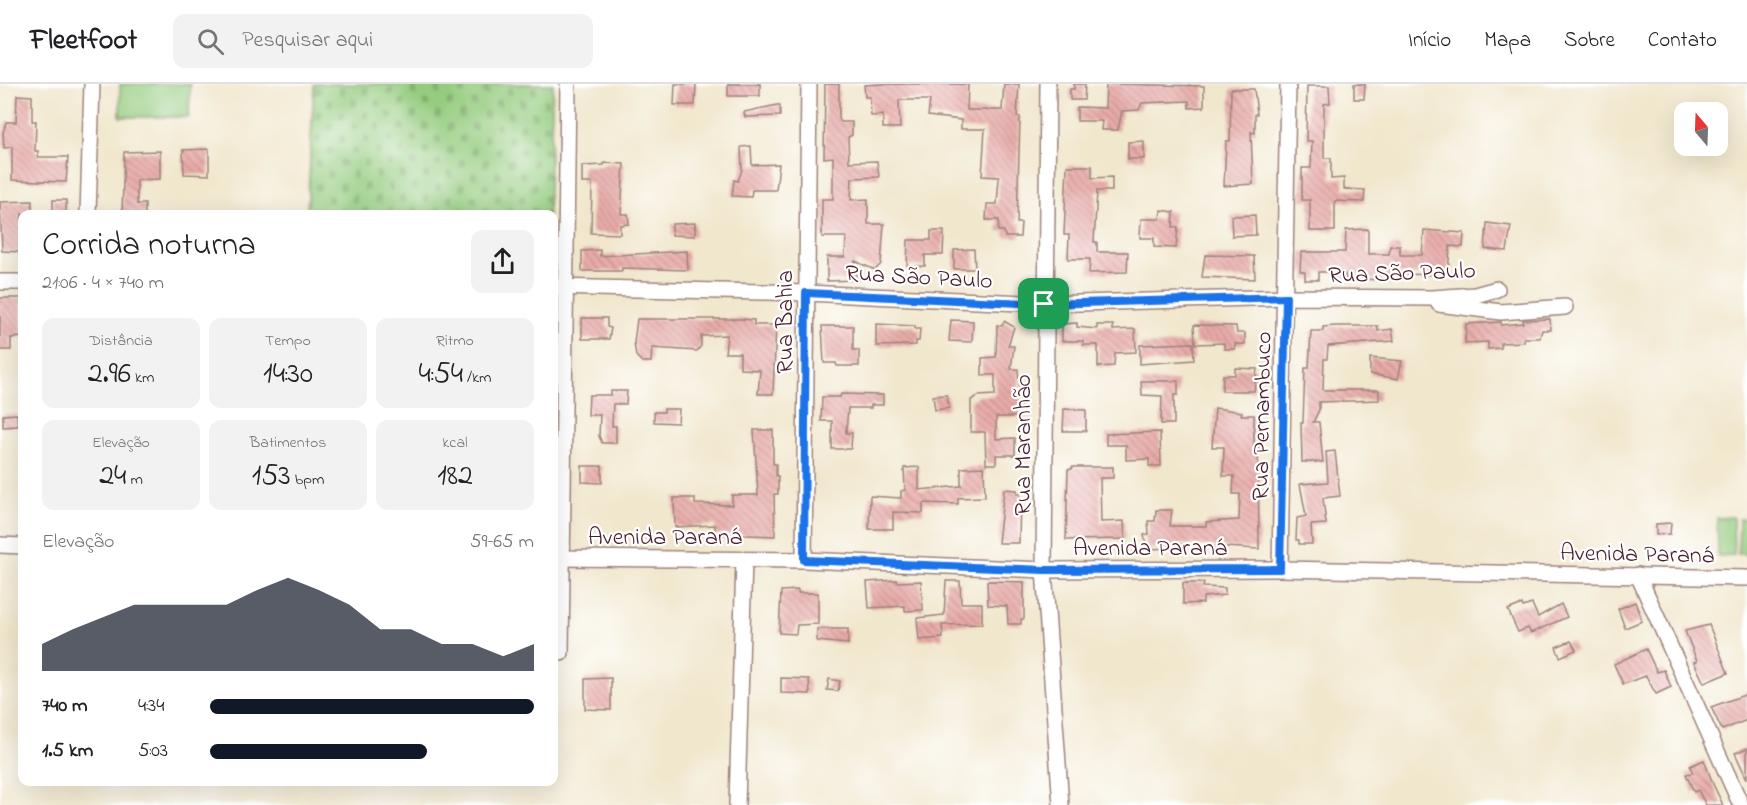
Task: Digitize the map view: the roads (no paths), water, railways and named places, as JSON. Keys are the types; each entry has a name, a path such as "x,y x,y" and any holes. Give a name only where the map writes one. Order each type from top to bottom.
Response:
{"street":[{"path":"88,210 93,84"},
{"path":"561,653 560,287 568,84"},
{"name":"Rua Bahia","path":"804,560 809,84"},
{"name":"Rua Maranhão","path":"1048,84 1044,304 1044,570 1061,805"},
{"name":"Rua Pernambuco","path":"1280,569 1288,84"},
{"path":"0,282 18,282"},
{"name":"Rua São Paulo","path":"560,287 806,293 1044,304 1286,297 1392,298 1475,295 1497,289"},
{"path":"1392,298 1502,312 1565,307"},
{"path":"0,546 18,546"},
{"name":"Avenida Paraná","path":"559,558 804,560 1044,570 1280,569 1747,578"},
{"path":"737,805 744,560"},
{"path":"1638,575 1741,805"}]}
